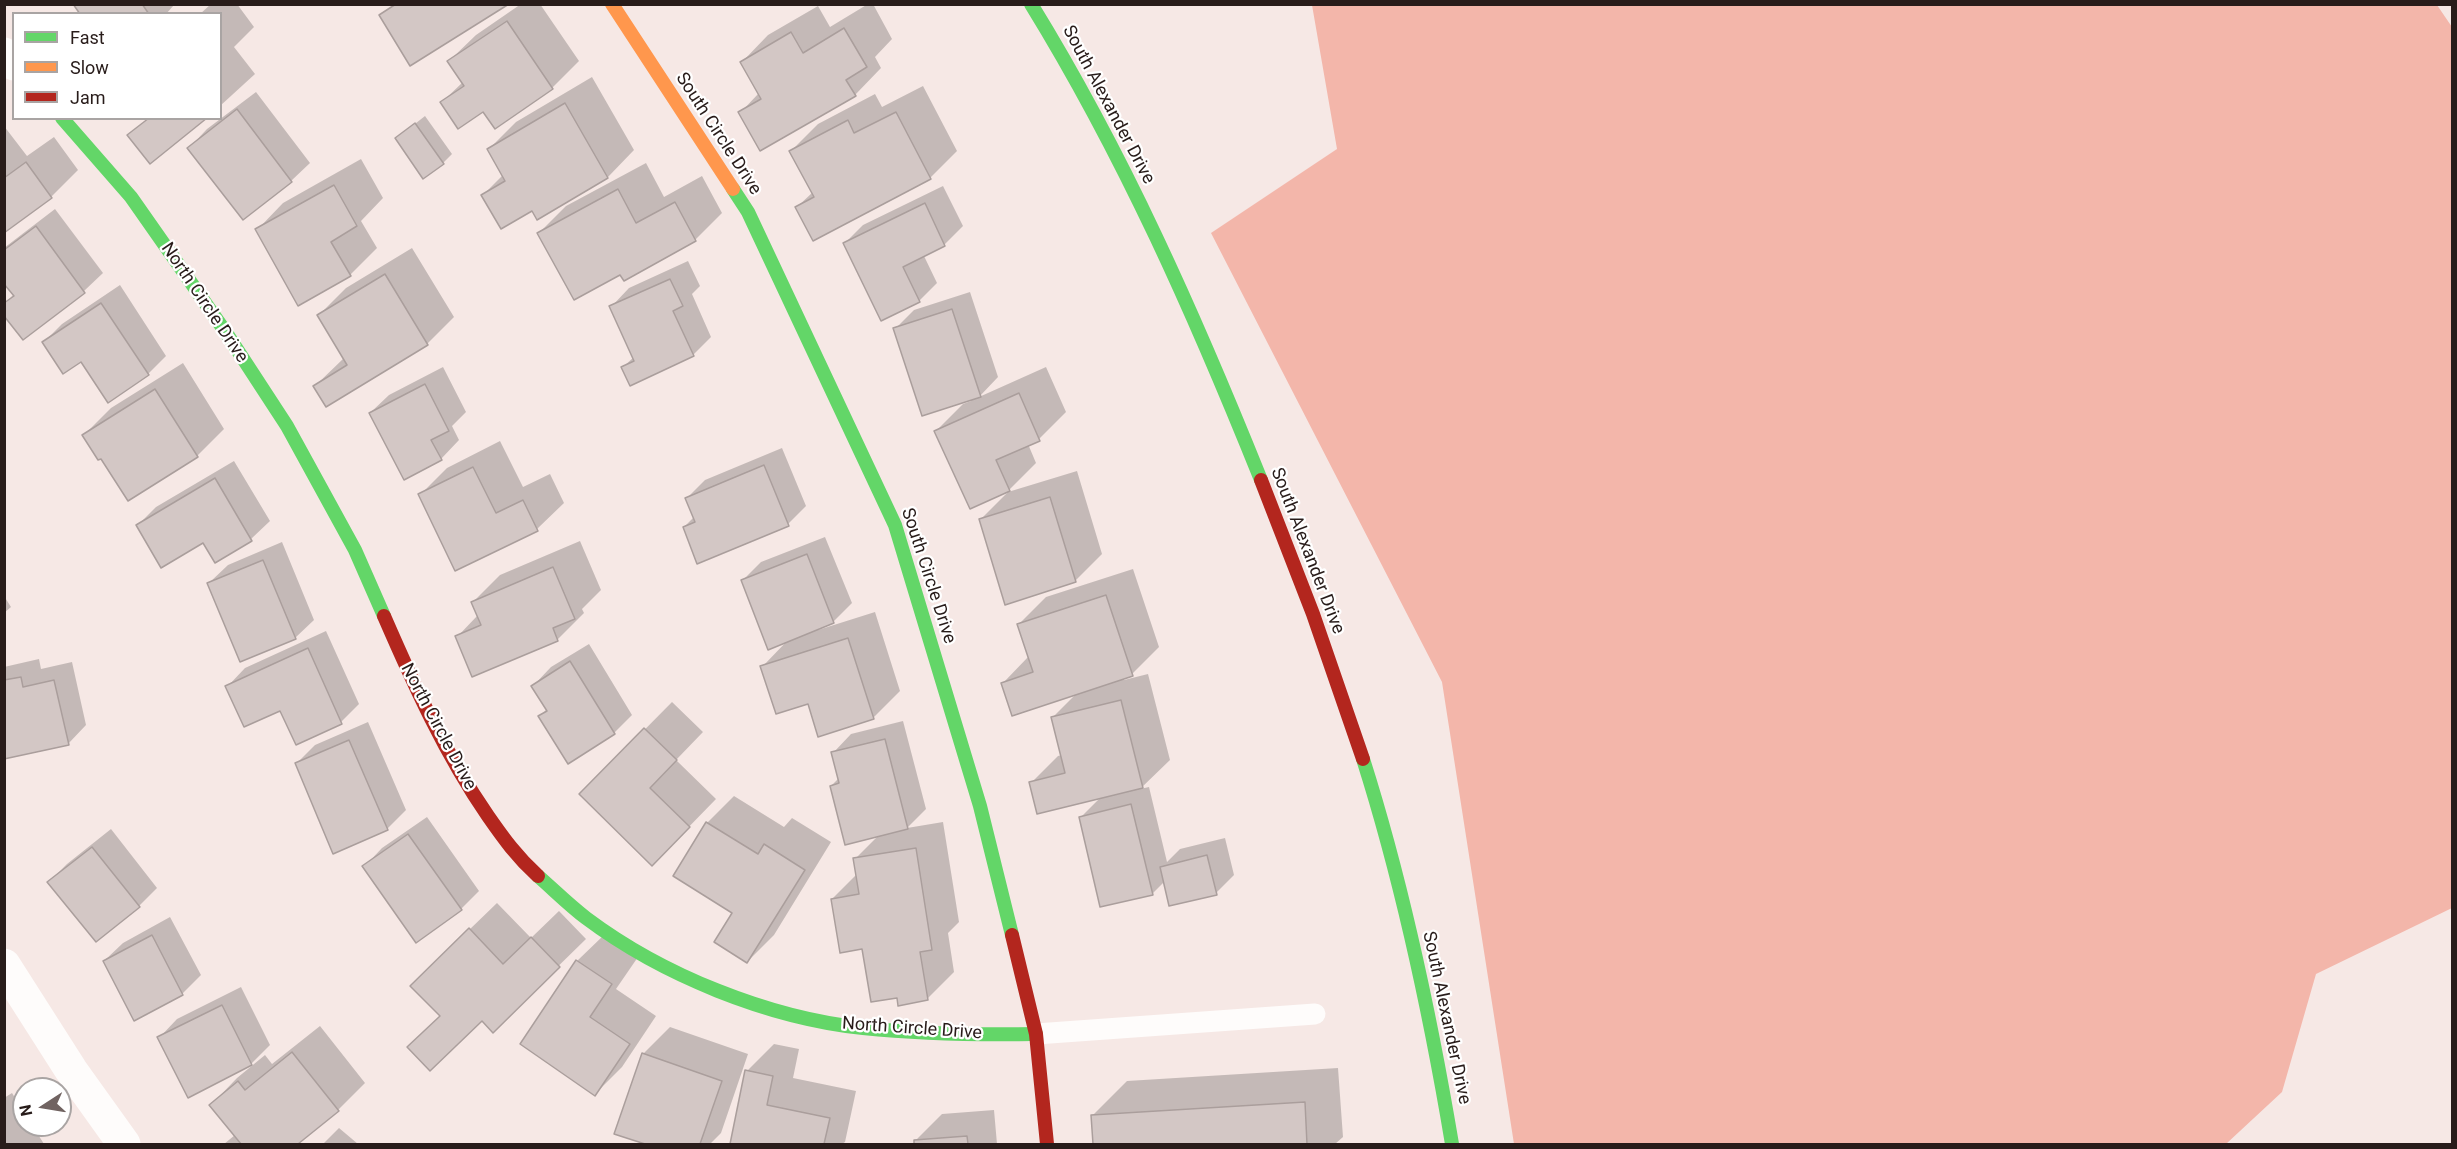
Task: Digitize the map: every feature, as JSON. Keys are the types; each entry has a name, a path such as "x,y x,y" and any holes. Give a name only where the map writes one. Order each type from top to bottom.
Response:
{"street":[{"name":"South Circle Drive","path":"612,4 748,212 895,525 981,807 1036,1034 1047,1144"},
{"name":"South Alexander Drive","path":"1031,4 1114,150 1194,319 1263,484 1330,662 1388,840 1431,1018 1452,1144"},
{"name":"North Circle Drive","path":"64,120 131,196 227,334 287,426 354,550 415,688 469,788 518,858 586,918 653,961 730,996 802,1017 861,1028 959,1035 1036,1034"},
{"path":"4,964 70,1070 124,1144"}],"lane":[{"path":"1036,1034 1315,1014"}],"shaded area":[{"path":"1312,5 2437,5 2452,27 2452,908 2316,974 2282,1092 2226,1144 1514,1144 1442,682 1211,233 1337,149"}],"building":[{"path":"73,4 142,4 148,12 79,12"},
{"path":"396,4 509,4 410,66 379,15"},
{"path":"507,21 553,89 495,129 483,112 458,129 440,102 464,86 447,61"},
{"path":"844,28 867,67 846,80 856,96 760,151 738,112 761,99 740,62 791,32 803,53"},
{"path":"565,103 608,178 537,220 532,211 501,229 481,195 505,181 487,149"},
{"path":"237,109 292,182 243,220 187,148"},
{"path":"896,112 931,179 813,241 795,207 814,197 789,151 848,120 854,133"},
{"path":"146,120 205,120 150,164 127,135"},
{"path":"415,123 444,164 423,179 395,138"},
{"path":"26,162 52,198 4,233 4,178"},
{"path":"334,185 357,226 331,242 351,276 298,306 255,229"},
{"path":"618,189 636,223 675,202 696,241 624,281 620,275 574,300 537,233"},
{"path":"925,203 945,246 903,267 920,302 881,321 843,243"},
{"path":"36,226 85,293 23,340 4,316 4,303 14,296 4,284 4,250"},
{"path":"385,274 428,345 326,407 313,386 347,365 317,315"},
{"path":"670,279 683,306 673,311 694,356 630,386 621,367 634,361 609,306"},
{"path":"101,303 149,375 108,403 81,362 63,374 42,342"},
{"path":"952,309 981,397 922,416 893,328"},
{"path":"425,384 449,431 431,440 442,460 404,480 369,413"},
{"path":"155,389 198,457 128,501 101,459 98,460 82,435"},
{"path":"1019,393 1040,441 996,460 1010,491 970,509 934,431"},
{"path":"764,465 789,526 697,564 683,527 695,522 685,498"},
{"path":"473,467 496,513 523,500 538,531 455,571 418,494"},
{"path":"215,478 252,541 215,563 203,543 161,568 136,525"},
{"path":"1050,497 1076,582 1005,605 979,519"},
{"path":"807,554 834,623 768,650 741,580"},
{"path":"263,560 296,639 240,662 207,583"},
{"path":"553,567 575,619 553,628 558,641 472,677 455,636 481,625 471,602"},
{"path":"1106,595 1133,676 1012,716 1001,683 1033,672 1017,624"},
{"path":"848,638 874,719 818,737 808,704 776,714 760,666"},
{"path":"308,648 342,724 296,745 280,711 244,727 225,686"},
{"path":"570,661 615,734 568,764 538,716 547,711 531,686"},
{"path":"21,677 23,687 54,680 69,745 4,759 4,680"},
{"path":"1121,700 1143,788 1037,814 1029,782 1065,773 1051,717"},
{"path":"644,728 677,760 650,788 690,827 652,866 579,794"},
{"path":"885,739 908,829 845,845 830,786 839,783 831,752"},
{"path":"349,740 388,830 333,854 295,763"},
{"path":"1131,804 1153,895 1100,907 1079,817"},
{"path":"706,822 758,854 764,844 805,870 747,963 714,942 732,913 673,876"},
{"path":"408,834 462,910 416,943 362,866"},
{"path":"92,847 140,907 96,942 47,882"},
{"path":"916,848 932,950 920,952 928,1000 898,1006 897,998 871,1002 862,949 840,953 831,899 859,894 853,858"},
{"path":"1207,855 1217,895 1169,906 1160,867"},
{"path":"469,928 503,964 531,937 560,967 493,1033 482,1021 430,1071 407,1047 440,1016 410,986"},
{"path":"152,935 183,995 134,1021 103,961"},
{"path":"576,960 612,984 590,1017 630,1044 595,1096 520,1044"},
{"path":"222,1005 252,1065 188,1098 157,1037"},
{"path":"292,1052 339,1111 298,1144 241,1144 209,1105 238,1081 245,1090"},
{"path":"642,1053 722,1081 700,1144 645,1144 614,1134"},
{"path":"745,1070 773,1076 767,1105 830,1118 824,1144 730,1144"},
{"path":"1305,1102 1307,1144 1093,1144 1091,1115"},
{"path":"967,1136 968,1144 914,1144 914,1140"}],"traffic: fast":[{"path":"1031,4 1097,119 1156,237 1184,297 1261,480"},
{"path":"64,120 131,197 227,334 287,426 355,550 384,616"},
{"path":"733,189 748,212 895,525 980,806 1012,935"},
{"path":"1363,759 1403,902 1434,1046 1452,1144"},
{"path":"538,876 586,918 648,958 717,991 754,1004 790,1015 863,1028 950,1034 1036,1034"}],"traffic: slow":[{"path":"612,4 733,189"}],"traffic: jam":[{"path":"1261,480 1313,614 1363,759"},
{"path":"384,616 444,744 472,792 505,840 538,876"},
{"path":"1012,935 1036,1034 1047,1144"}]}
